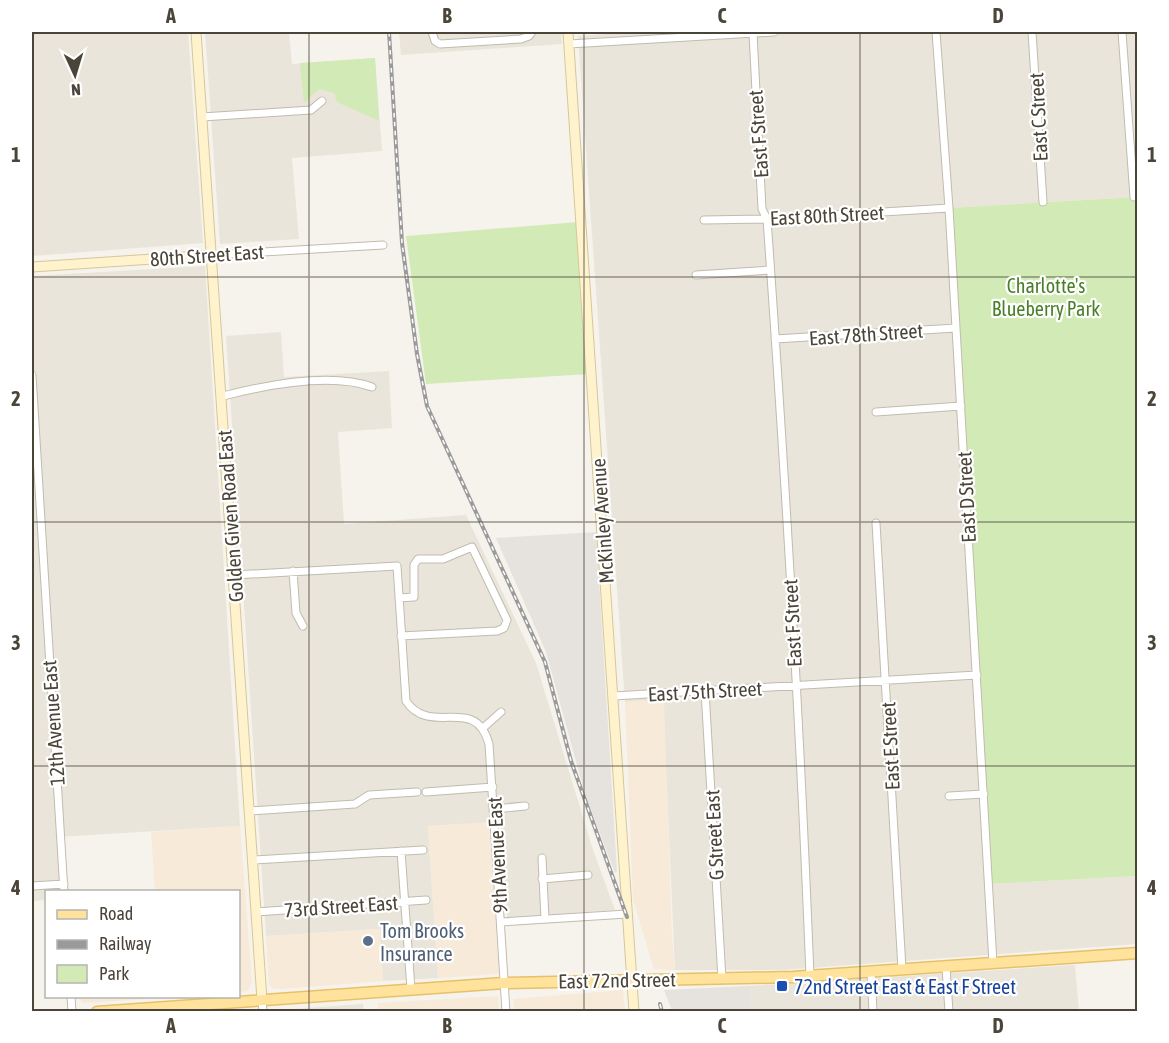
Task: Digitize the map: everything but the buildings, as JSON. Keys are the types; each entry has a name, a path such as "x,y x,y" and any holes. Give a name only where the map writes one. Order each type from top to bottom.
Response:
{"main road":[{"name":"East 72nd Street","path":"97,1011 504,983 810,976 1137,953"}],"street":[{"name":"Golden Given Road East","path":"196,32 223,396 262,1000"},
{"path":"432,32 437,42 477,42 531,34"},
{"name":"McKinley Avenue","path":"568,32 634,1011"},
{"path":"569,44 695,34 774,32"},
{"name":"East D Street","path":"936,32 950,208 993,963"},
{"name":"East C Street","path":"1032,32 1043,202"},
{"path":"1122,32 1134,197"},
{"name":"East F Street","path":"753,33 762,209 766,219 775,339 796,686 810,976"},
{"path":"202,117 311,110 322,101"},
{"name":"East 80th Street","path":"704,220 766,219 950,208"},
{"name":"80th Street East","path":"32,267 383,245"},
{"path":"696,275 770,270"},
{"name":"East 78th Street","path":"775,339 957,328"},
{"name":"12th Avenue East","path":"32,375 64,888"},
{"path":"223,396 261,386 352,380 372,387"},
{"path":"876,412 961,406"},
{"name":"East E Street","path":"876,523 902,969"},
{"path":"399,598 414,597 414,565 418,559 443,559 472,547 503,609 506,626 491,631 401,636"},
{"path":"234,575 397,566 405,694 413,710 431,718 466,717 483,728 501,712"},
{"path":"293,571 296,613 303,626"},
{"name":"East 75th Street","path":"613,696 977,675"},
{"name":"G Street East","path":"705,690 722,979"},
{"name":"9th Avenue East","path":"483,728 489,744 493,787 506,1011"},
{"path":"426,792 493,787"},
{"path":"249,811 355,804 369,795 417,792"},
{"path":"949,796 984,794"},
{"path":"494,809 525,806"},
{"path":"252,860 423,850"},
{"path":"401,851 411,989"},
{"path":"542,858 545,919"},
{"path":"542,879 588,875"},
{"path":"32,886 64,888"},
{"name":"73rd Street East","path":"256,912 426,900"},
{"path":"501,922 627,914"},
{"path":"946,967 949,1011"},
{"path":"871,972 873,1011"},
{"path":"262,1000 263,1011"}],"shaded area":[{"path":"32,32 188,32 203,243 32,256"},
{"path":"205,32 289,32 292,64 375,58 382,151 292,158 299,239 220,244"},
{"path":"399,32 561,32 562,44 401,55"},
{"path":"633,32 1137,32 1137,197 950,208 989,884 1137,876 1137,944 781,970 675,970 663,700 625,702 578,36"},
{"path":"205,266 240,826 57,837 61,890 45,890 45,900 32,901 32,276"},
{"path":"281,332 284,377 389,371 392,428 338,432 344,524 466,515 536,663 593,850 615,910 507,918 501,822 428,826 438,978 383,981 379,929 266,936 226,336"},
{"path":"596,532 617,871 615,873 585,794 546,652 496,538"},
{"path":"664,700 675,970 654,969 633,900 625,702"},
{"path":"489,822 499,974 438,978 428,826"},
{"path":"240,826 252,981 248,991 240,992 240,890 155,890 151,832"},
{"path":"380,929 383,981 281,989 274,989 269,985 266,936"},
{"path":"1075,965 1079,1011 751,1011 750,986"},
{"path":"750,986 751,1011 672,1011 664,990"},
{"path":"623,990 625,1011 514,1011 513,999"},
{"path":"498,996 499,1011 378,1011 378,1003"},
{"path":"78,998 160,998 83,1003"},
{"path":"363,1004 364,1011 252,1012"}],"green space":[{"path":"375,58 379,121 337,102 334,93 319,89 304,103 300,63"},
{"name":"Charlotte's Blueberry Park","path":"1137,197 1137,876 989,884 949,208"},
{"path":"578,222 589,374 426,384 406,236"}],"railway":[{"path":"389,32 402,243 417,354 427,406 545,662 571,761 627,917"},
{"path":"660,1004 662,1012"}],"place":[{"name":"Tom Brooks Insurance","path":"368,941"},
{"name":"72nd Street East & East F Street","path":"782,986"}]}
